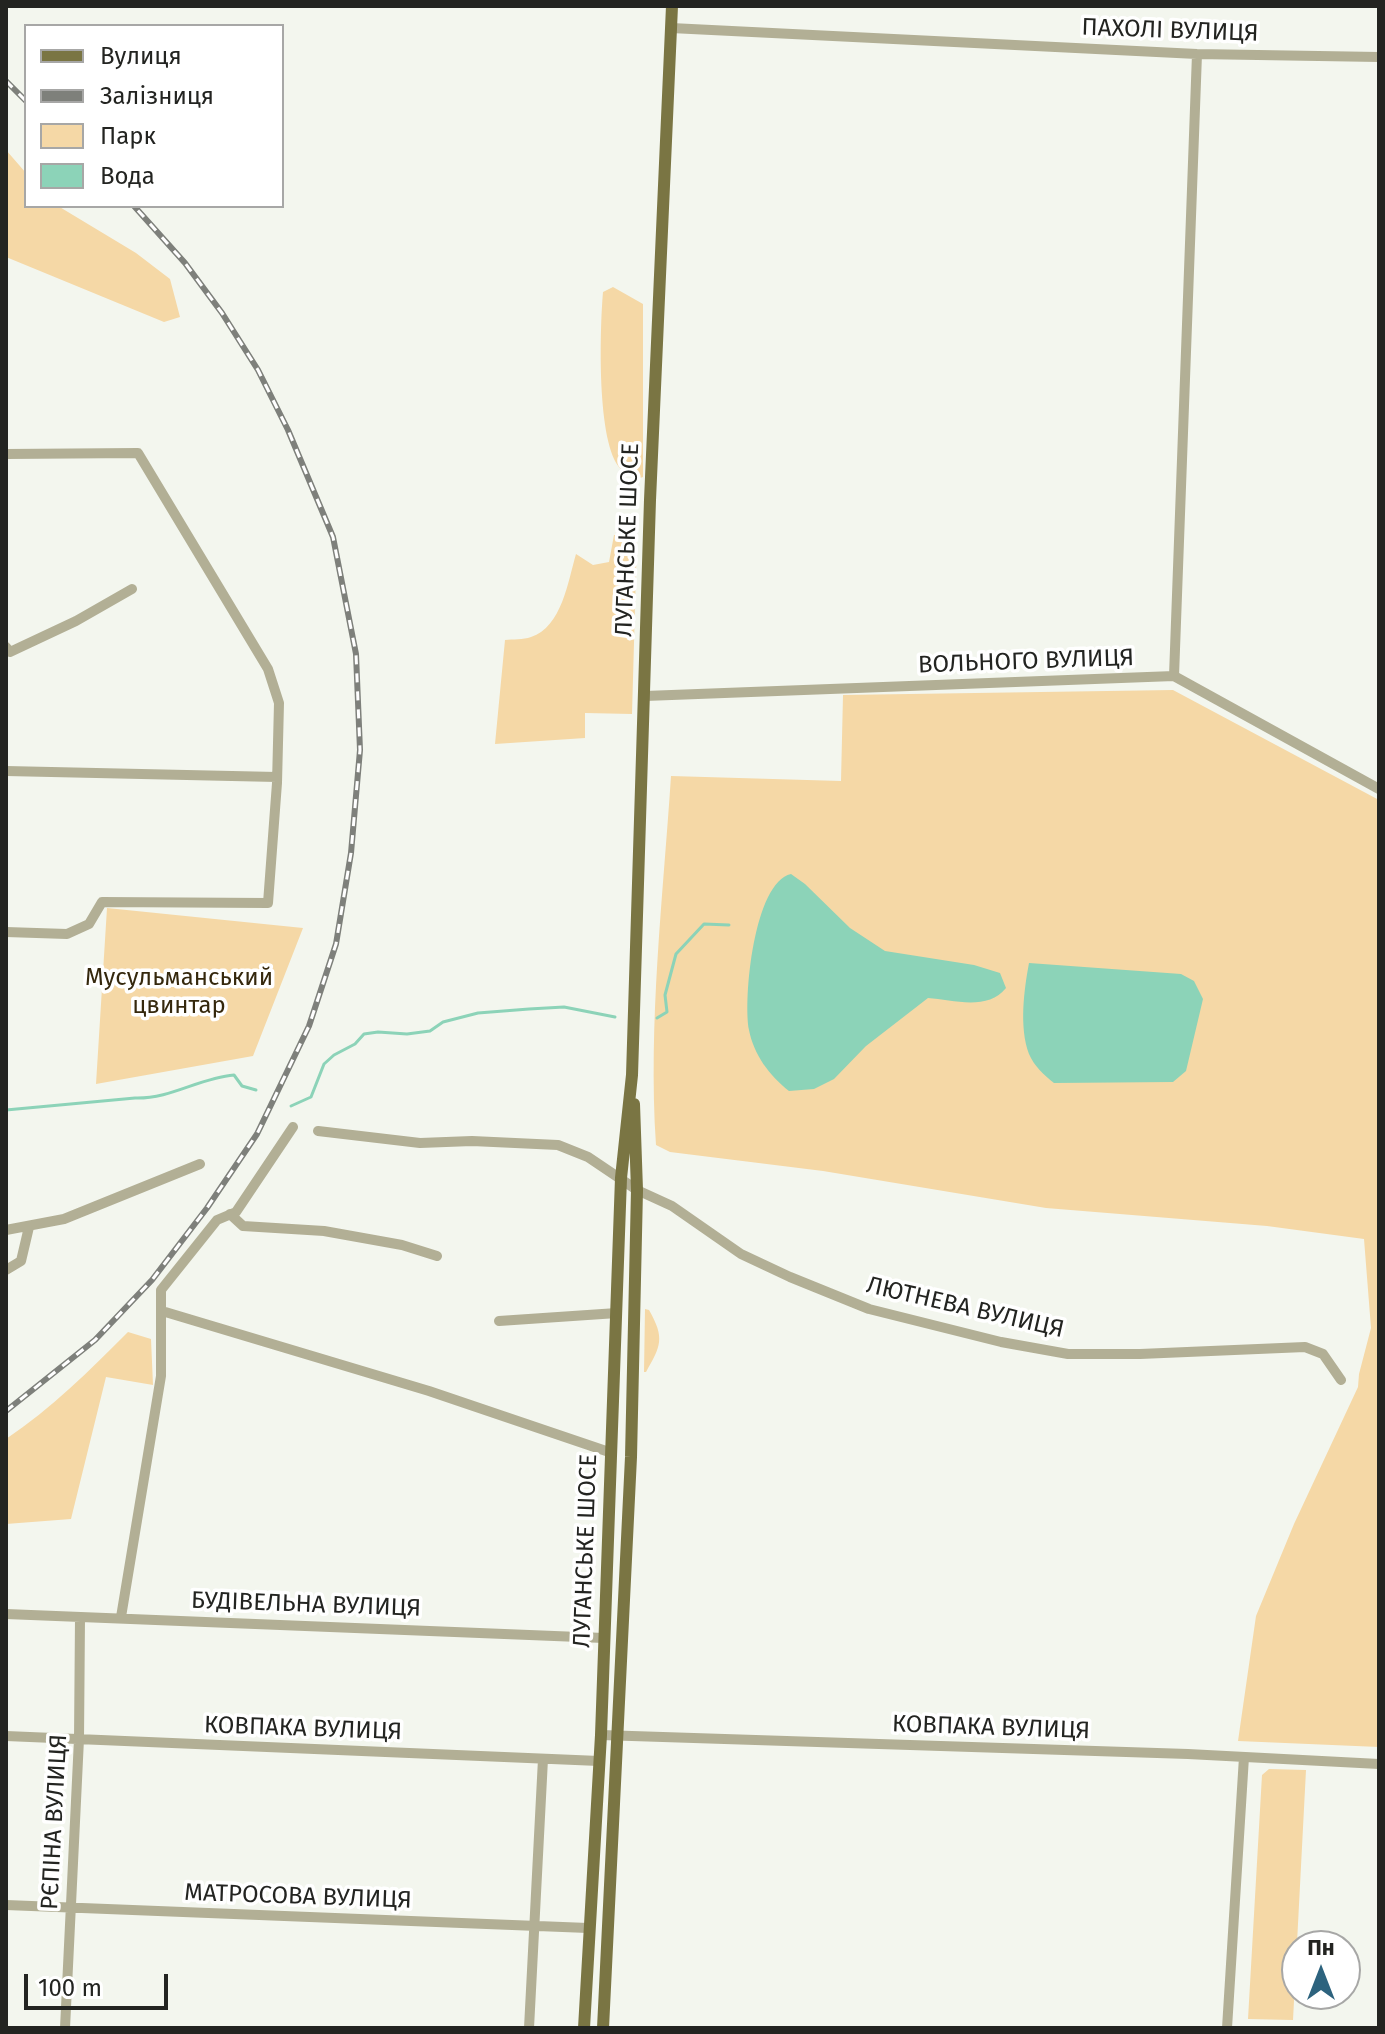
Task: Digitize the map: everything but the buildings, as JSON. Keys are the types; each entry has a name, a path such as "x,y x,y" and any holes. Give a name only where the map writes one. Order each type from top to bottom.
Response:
{"main road":[{"name":"ЛУГАНСЬКЕ ШОСЕ","path":"584,2028 601,1735 621,1178 632,1075 650,500 672,6"},
{"name":"ЛУГАНСЬКЕ ШОСЕ","path":"603,2028 631,1457 637,1190 632,1075"}],"street":[{"name":"ПАХОЛІ ВУЛИЦЯ","path":"671,28 1197,54 1379,57"},
{"path":"1197,54 1174,676 1379,789"},
{"path":"6,454 138,453 268,669 279,703 268,903 102,902 89,924 67,934 6,932"},
{"path":"6,647 10,652 76,621 132,589"},
{"name":"ВОЛЬНОГО ВУЛИЦЯ","path":"645,696 1174,676"},
{"path":"6,771 277,777"},
{"path":"121,1617 161,1376 161,1290 217,1220 236,1212 293,1127"},
{"name":"ЛЮТНЕВА ВУЛИЦЯ","path":"318,1131 420,1143 472,1141 558,1145 588,1157 637,1190 672,1206 741,1254 790,1277 869,1309 1001,1342 1068,1354 1305,1347 1323,1354 1341,1380"},
{"path":"6,1230 64,1219 200,1164"},
{"path":"230,1214 243,1226 324,1231 402,1245 437,1256"},
{"path":"6,1270 21,1261 29,1227"},
{"path":"162,1311 429,1391 612,1453"},
{"path":"499,1321 617,1313"},
{"name":"БУДІВЕЛЬНА ВУЛИЦЯ","path":"6,1614 604,1638"},
{"name":"РЄПІНА ВУЛИЦЯ","path":"65,2028 79,1739 80,1618"},
{"name":"КОВПАКА ВУЛИЦЯ","path":"601,1735 1379,1764"},
{"name":"КОВПАКА ВУЛИЦЯ","path":"6,1736 599,1761"},
{"path":"1227,2028 1244,1757"},
{"path":"529,2028 543,1759"},
{"name":"МАТРОСОВА ВУЛИЦЯ","path":"6,1905 588,1928"}],"green space":[{"path":"6,150 24,171 24,208 61,208 136,253 170,279 180,317 164,322 6,257"},
{"path":"613,287 643,304 643,477 637,479 621,469 613,456 604,412 601,357 603,292"},
{"path":"614,535 637,536 632,714 585,713 585,738 495,744 505,640 531,637 542,632 562,602 576,554 593,565 609,562"},
{"path":"1173,690 1379,800 1379,1747 1238,1741 1256,1616 1294,1524 1358,1387 1371,1328 1364,1239 1267,1226 1046,1208 823,1171 670,1152 656,1145 655,1006 671,776 841,781 843,695"},
{"name":"Мусульманський цвинтар","path":"107,908 303,928 253,1056 96,1084"},
{"path":"645,1309 649,1310 654,1320 659,1342 644,1372"},
{"path":"128,1332 151,1339 153,1385 106,1377 71,1519 6,1524 6,1439 85,1375"},
{"path":"1269,1769 1306,1770 1298,1930 1281,1930 1281,2010 1294,2010 1293,2020 1248,2019 1262,1775"}],"water":[{"path":"791,874 850,928 885,951 974,965 1000,973 1006,988 990,1000 980,1002 928,998 866,1046 834,1079 814,1089 789,1091 769,1071 751,1039 748,993 760,918 778,882"},
{"path":"1029,963 1181,974 1194,981 1203,999 1186,1071 1173,1082 1054,1083 1034,1062 1026,1043 1023,1008"}],"waterway":[{"path":"657,1018 667,1012 665,995 676,954 704,924 729,925"},
{"path":"291,1106 311,1097 324,1064 355,1044 364,1034 430,1031 443,1022 478,1013 529,1009 564,1007 615,1017"},
{"path":"6,1110 148,1097 234,1075 242,1086 256,1090"}],"railway":[{"path":"6,81 24,99"},
{"path":"6,1411 95,1340 152,1280 207,1208 257,1134 309,1026 336,944 351,853 360,750 356,654 333,537 288,430 258,370 185,263 136,208"}]}
